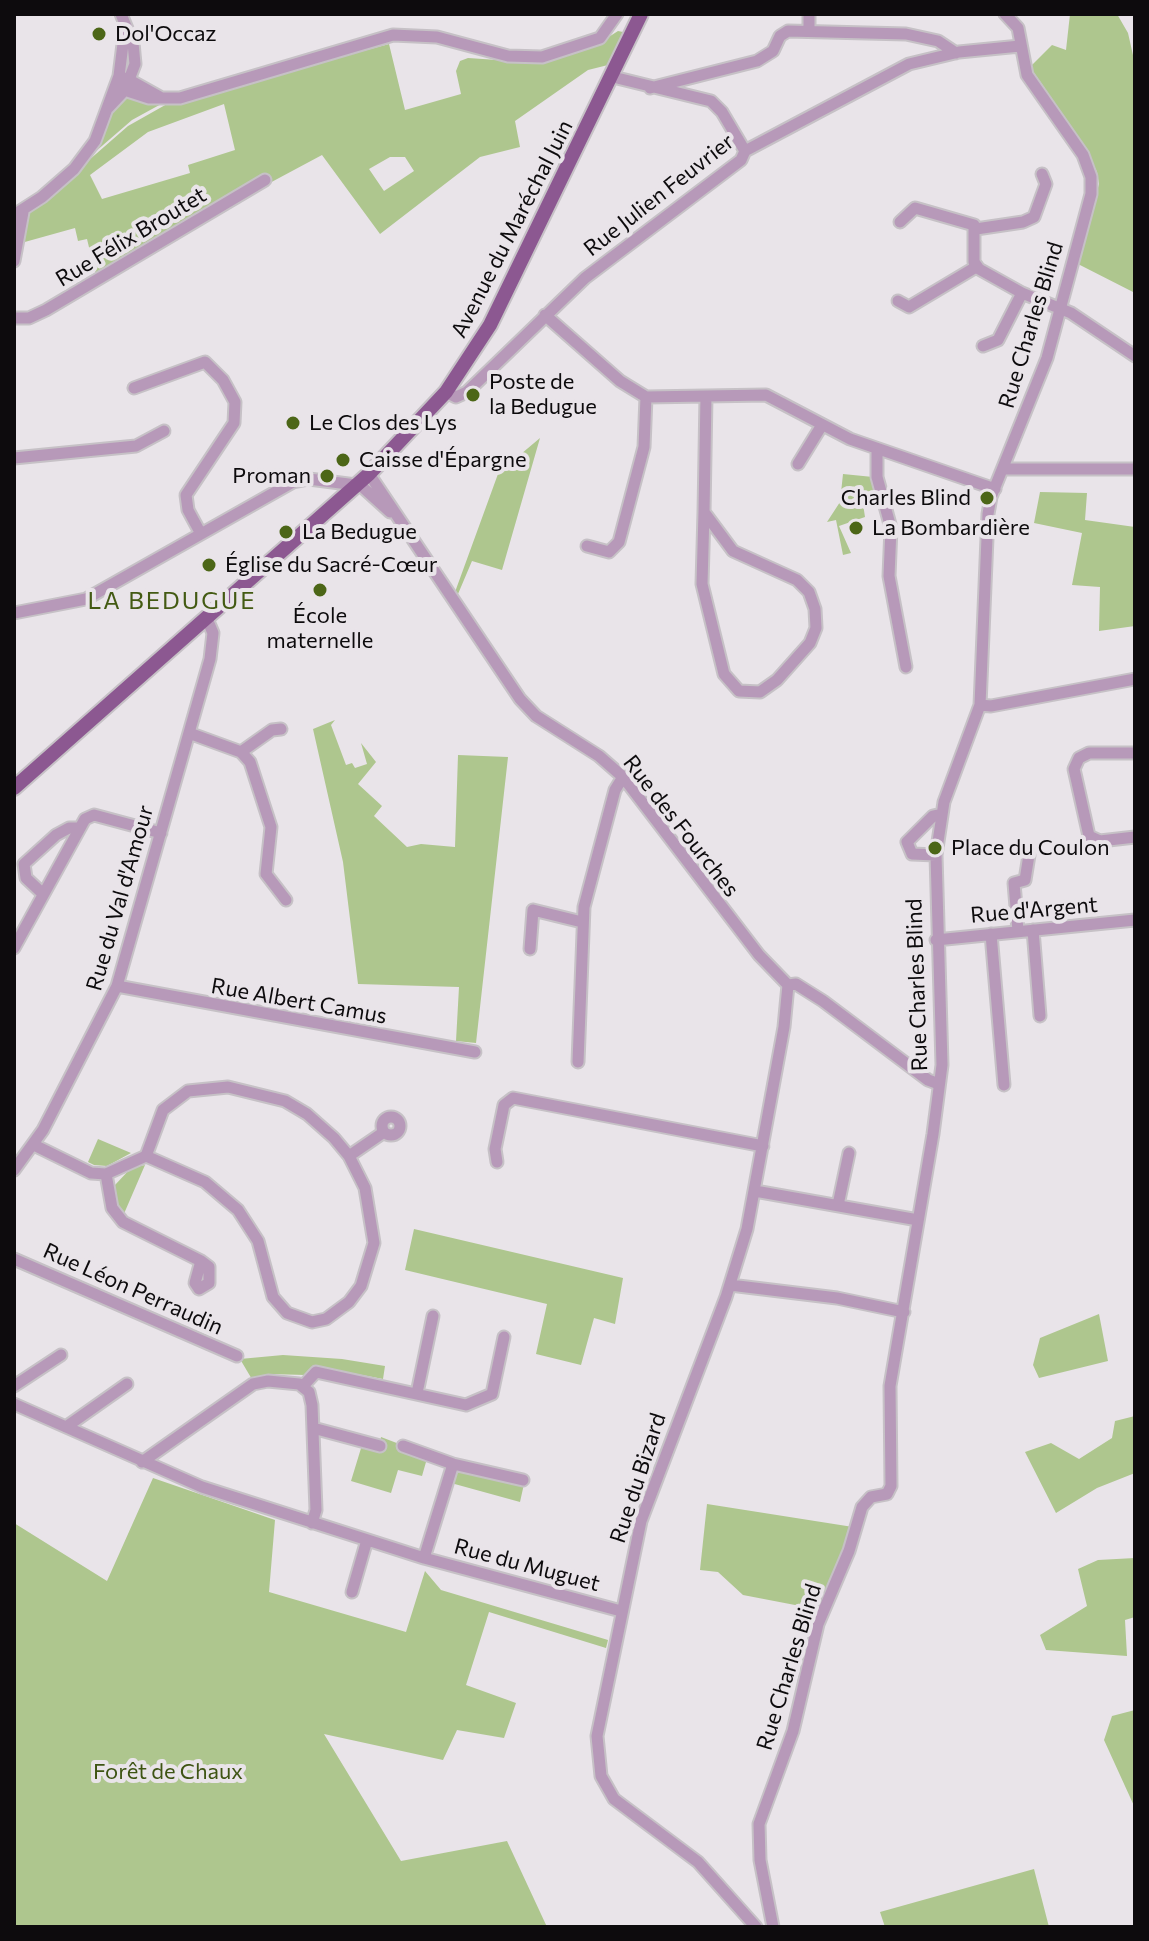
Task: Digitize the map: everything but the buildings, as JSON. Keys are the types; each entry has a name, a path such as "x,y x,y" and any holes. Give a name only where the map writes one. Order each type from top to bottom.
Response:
{"main road":[{"name":"Avenue du Maréchal Juin","path":"14,788 361,481 446,392 490,325 643,14"}],"street":[{"path":"14,261 18,214 80,163 95,141 108,108 123,83 125,28 121,14"},
{"path":"123,83 149,98 180,98 393,35 437,37 508,56 542,57 600,38 617,14"},
{"path":"809,14 809,30"},
{"name":"Rue Charles Blind","path":"773,1927 760,1860 759,1824 793,1731 818,1624 849,1551 862,1507 871,1497 887,1494 891,1486 889,1399 939,1084 942,1022 936,940 936,855 942,814 980,705 988,514 1047,358 1089,204 1091,177 1077,145 1027,75 1013,16"},
{"path":"650,88 753,63 773,51 786,31 906,34 938,41 956,53"},
{"name":"Rue Julien Feuvrier","path":"446,392 456,397 464,395 595,270 741,160 745,151 893,71 956,53 1020,46"},
{"path":"616,72 650,88 711,101 722,112 745,151"},
{"path":"976,229 1023,222 1034,217 1046,184 1042,174"},
{"name":"Rue Félix Broutet","path":"14,318 29,318 46,310 265,180"},
{"path":"900,222 915,208 970,223 976,229 976,267"},
{"path":"976,267 1022,293 1059,308 1135,356"},
{"path":"898,301 909,307 976,267"},
{"path":"983,346 998,340 1022,293"},
{"path":"545,315 620,381 646,397 766,395 822,425 877,449 995,489"},
{"path":"134,388 205,362 220,375 235,402 234,423 186,495 188,510 201,534"},
{"path":"704,512 719,537 733,551 797,580 813,600 817,619 810,643 777,680 760,692 739,691 724,674 702,584 706,396"},
{"path":"587,546 609,552 619,542 644,447 646,397"},
{"path":"798,464 822,425"},
{"path":"14,458 136,446 164,431"},
{"path":"877,449 877,477 891,528 889,576 906,667"},
{"path":"1004,469 1135,469"},
{"path":"14,613 86,599 293,482 309,479 361,481"},
{"name":"Rue des Fourches","path":"361,481 396,518 524,704 623,777 734,926 788,985 796,984 833,1007 928,1080 939,1084"},
{"name":"Rue du Val d'Amour","path":"14,1170 34,1145 117,986 213,647 212,627 207,619"},
{"path":"980,705 991,706 1135,679"},
{"path":"241,752 272,730 281,729"},
{"path":"189,733 241,752 253,770 271,827 266,874 286,900"},
{"path":"1135,753 1089,753 1079,758 1074,769 1089,836 1100,841 1135,837"},
{"path":"578,1062 582,922 615,790 623,777"},
{"path":"936,855 912,854 907,842 933,816 942,814"},
{"path":"42,893 26,878 24,864 56,835 77,828 94,815 161,833"},
{"path":"14,948 77,828"},
{"path":"1018,931 1014,883 1025,880 1029,855"},
{"path":"530,949 533,910 582,922"},
{"name":"Rue d'Argent","path":"936,940 1135,920"},
{"path":"1033,930 1040,1016"},
{"path":"991,934 1004,1085"},
{"name":"Rue du Bizard","path":"756,1927 710,1872 625,1809 601,1776 597,1750 598,1721 651,1489 730,1285 755,1191 788,985"},
{"name":"Rue Albert Camus","path":"117,986 475,1052"},
{"path":"34,1145 91,1173 106,1174 146,1156 191,1175 227,1198 258,1241 273,1297 287,1313 312,1322 326,1319 349,1302 371,1261 375,1236 372,1211 365,1188 349,1156 317,1121 285,1101 256,1091 217,1087 188,1091 168,1104 154,1127 146,1156"},
{"path":"497,1162 495,1149 504,1105 513,1098 763,1146"},
{"path":"349,1156 384,1132"},
{"path":"838,1205 849,1153"},
{"path":"106,1174 112,1208 123,1222 201,1261"},
{"path":"755,1191 918,1220"},
{"name":"Rue Léon Perraudin","path":"14,1259 237,1356"},
{"path":"730,1285 837,1298 904,1312"},
{"path":"417,1393 433,1316"},
{"path":"303,1386 316,1372 466,1405 492,1394 504,1337"},
{"path":"14,1386 61,1355"},
{"path":"142,1462 253,1384 289,1381 303,1386 310,1396 313,1428 316,1510 312,1523"},
{"path":"66,1427 127,1384"},
{"name":"Rue du Muguet","path":"14,1404 202,1487 424,1558 621,1611"},
{"path":"313,1428 380,1446"},
{"path":"403,1446 453,1464 523,1480"},
{"name":"Rue du Muguet","path":"424,1558 453,1464"},
{"path":"352,1592 367,1540"}],"green space":[{"path":"1070,14 1117,14 1128,33 1135,64 1135,293 1078,264 1099,184 1097,172 1085,147 1030,67 1052,45 1066,50"},
{"path":"618,31 623,32 608,65 588,70 515,121 520,147 480,157 380,234 322,155 96,276 87,239 78,241 75,228 14,245 14,221 33,209 128,126 167,104 389,44 405,110 461,94 456,71 460,61 468,58 527,62 601,42","holes":["224,104 235,150 188,165 190,173 102,199 90,175 148,132","390,157 405,157 414,171 384,191 369,169"]},
{"path":"123,99 163,103 132,120 95,152 111,112"},
{"path":"540,438 502,570 472,561 458,594 455,592 506,452 515,459"},
{"path":"843,474 873,477 878,495 875,501 863,504 865,517 839,526 851,553 843,555 836,520 827,522 840,502"},
{"path":"1040,492 1087,493 1085,520 1135,527 1135,626 1099,631 1100,587 1072,585 1082,533 1034,523"},
{"path":"335,720 331,725 346,765 352,763 355,768 367,764 361,743 376,762 358,784 382,806 374,816 407,847 421,844 455,847 458,755 508,757 476,1043 456,1041 459,987 358,984 343,862 313,729"},
{"path":"98,1139 131,1153 107,1166 94,1165 88,1162"},
{"path":"145,1165 123,1216 116,1206 115,1185 131,1168"},
{"path":"414,1229 623,1278 615,1324 594,1318 581,1365 536,1354 547,1304 405,1270"},
{"path":"1099,1314 1108,1361 1039,1378 1033,1365 1040,1338"},
{"path":"283,1355 385,1366 383,1379 315,1366 305,1375 269,1374 253,1381 240,1359"},
{"path":"1135,1416 1135,1473 1097,1488 1056,1513 1025,1452 1051,1443 1079,1459 1112,1438 1115,1421"},
{"path":"381,1437 428,1455 422,1476 398,1470 391,1493 351,1481 362,1445 379,1449"},
{"path":"458,1470 524,1484 520,1502 451,1483"},
{"name":"Forêt de Chaux","path":"153,1478 275,1520 269,1592 406,1632 425,1571 441,1590 608,1640 606,1648 489,1612 466,1685 516,1703 504,1738 457,1730 443,1760 324,1734 401,1861 507,1841 547,1927 14,1927 14,1523 107,1581"},
{"path":"707,1504 853,1527 821,1610 743,1595 718,1572 700,1570"},
{"path":"1135,1558 1135,1617 1125,1620 1127,1656 1046,1650 1040,1635 1087,1606 1078,1569 1098,1560"},
{"path":"1135,1710 1135,1808 1104,1740 1112,1716"},
{"path":"1034,1869 1049,1927 885,1927 880,1912"}],"place":[{"name":"Dol'Occaz","path":"99,34"},
{"name":"Poste de la Bedugue","path":"473,395"},
{"name":"Le Clos des Lys","path":"293,423"},
{"name":"Caisse d'Épargne","path":"343,460"},
{"name":"Proman","path":"327,476"},
{"name":"Charles Blind","path":"987,498"},
{"name":"La Bombardière","path":"856,528"},
{"name":"La Bedugue","path":"286,532"},
{"name":"Église du Sacré-Cœur","path":"209,565"},
{"name":"École maternelle","path":"320,590"},
{"name":"Place du Coulon","path":"935,848"}],"district":[{"name":"LA BEDUGUE","path":"172,601"}]}
